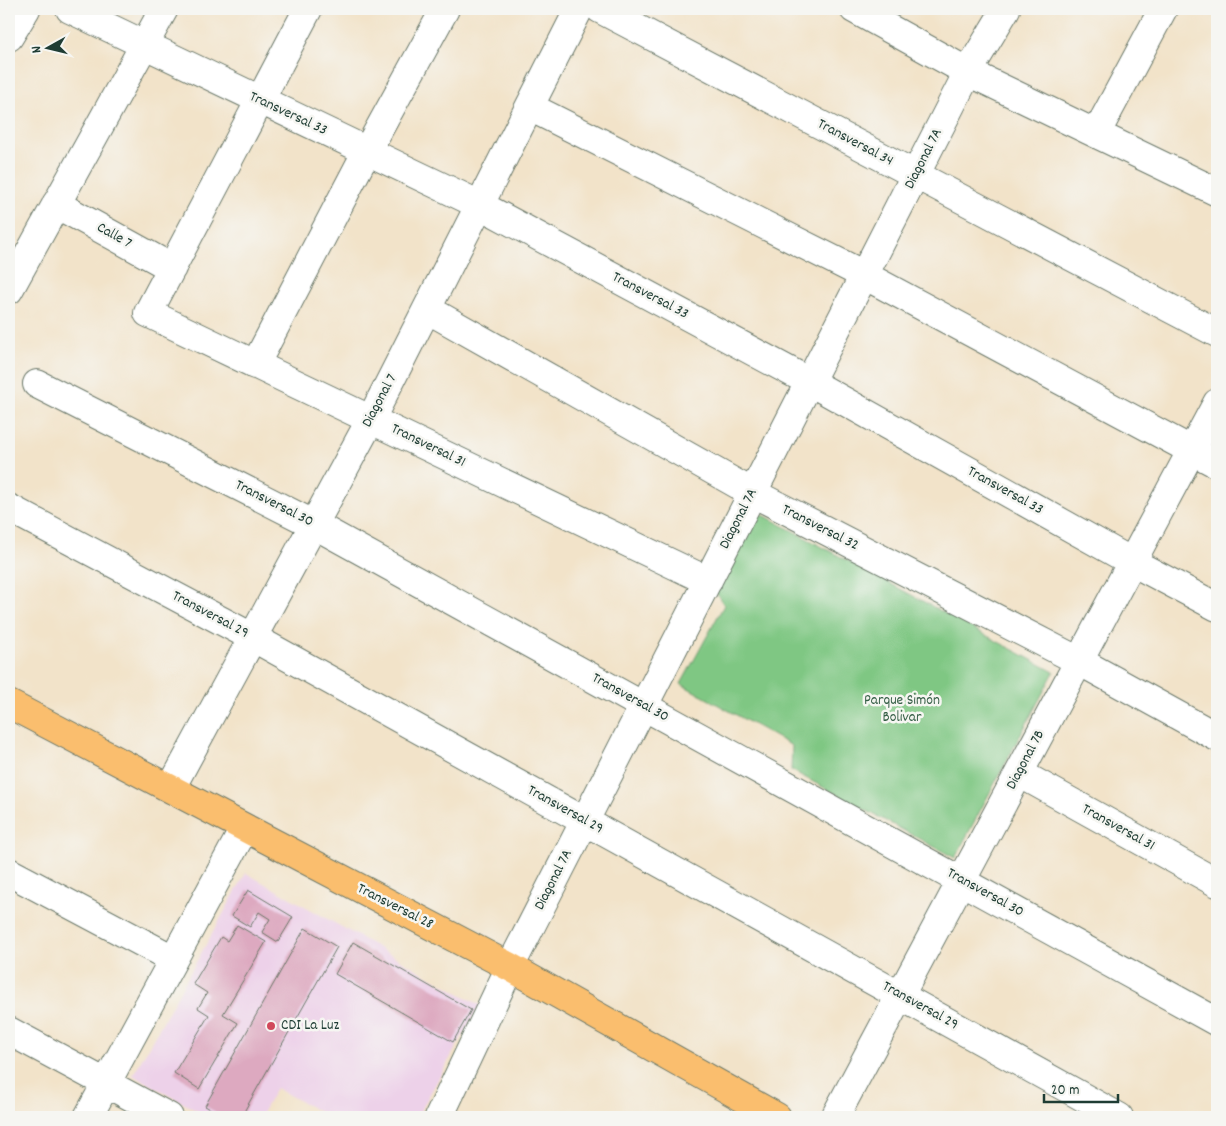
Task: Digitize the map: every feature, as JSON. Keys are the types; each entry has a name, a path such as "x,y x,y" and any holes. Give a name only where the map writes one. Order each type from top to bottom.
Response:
{"main road":[{"name":"Transversal 28","path":"9,704 510,967 777,1117"}],"street":[{"path":"9,37 26,9"},
{"name":"Transversal 33","path":"70,9 480,205 810,382 1132,562 1217,607"},
{"path":"9,290 164,9"},
{"path":"172,268 308,9"},
{"path":"255,365 367,151 445,9"},
{"name":"Diagonal 7","path":"171,788 428,309 579,9"},
{"name":"Transversal 34","path":"600,9 1217,333"},
{"name":"Diagonal 7A","path":"446,1115 510,967 968,72 1006,9"},
{"path":"1097,132 1163,9"},
{"path":"868,12 968,72 1216,187"},
{"path":"530,107 864,275 1217,464"},
{"name":"Calle 7","path":"56,204 172,268"},
{"name":"Transversal 31","path":"172,268 148,313 708,581"},
{"name":"Transversal 32","path":"428,309 752,493 1079,660 1217,737"},
{"name":"Transversal 30","path":"37,384 313,524 1217,1022"},
{"name":"Diagonal 7B","path":"835,1117 1217,402"},
{"name":"Transversal 29","path":"9,508 252,637 1119,1117"},
{"name":"Transversal 31","path":"1019,773 1217,883"},
{"path":"88,1117 244,829"},
{"path":"9,872 174,959"},
{"path":"9,1031 168,1117"}],"shaded area":[{"path":"246,873 480,1005 417,1117 329,1117 276,1088 260,1117 208,1117 133,1075"}],"green space":[{"name":"Parque Simón Bolivar","path":"754,510 1054,672 955,858 791,770 792,746 681,684 724,605 713,588"}],"building":[{"path":"248,890 293,917 278,942 262,932 270,919 259,912 250,927 232,916"},
{"name":"CDI La Luz","path":"237,925 266,942 223,1014 238,1023 199,1089 174,1073 209,1015 198,1008 207,993 193,984 221,937 227,941"},
{"name":"CDI La Luz","path":"305,928 337,947 241,1117 225,1117 205,1106"},
{"name":"CDI La Luz","path":"353,942 471,1010 453,1042 335,974"}],"place":[{"name":"CDI La Luz","path":"271,1026"}]}
